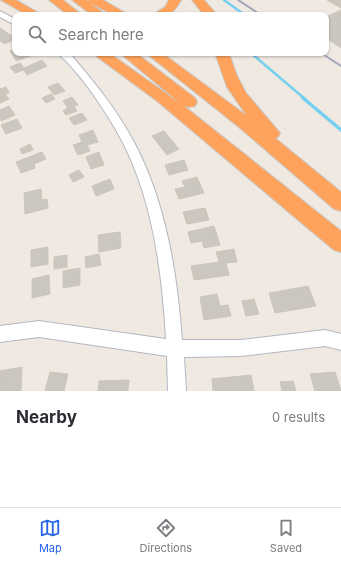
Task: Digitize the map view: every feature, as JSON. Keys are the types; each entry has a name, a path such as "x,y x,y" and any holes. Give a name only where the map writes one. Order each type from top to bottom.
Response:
{"highway":[{"path":"7,0 30,12"},
{"path":"55,0 72,12"},
{"path":"78,0 96,12"},
{"path":"94,0 117,12"},
{"path":"164,12 170,9 175,0"},
{"path":"198,0 208,12"},
{"path":"103,56 185,115 298,210 341,243"},
{"path":"131,56 213,122 341,233"},
{"path":"157,56 246,124 341,202"},
{"path":"223,56 230,78 247,106 341,202"}],"street":[{"path":"0,14 12,20"},
{"path":"66,56 108,107 126,138 144,177 164,252 175,349 177,391"},
{"path":"0,334 39,329 175,349 241,348 325,338 341,342"}],"building":[{"path":"327,0 341,0 341,8"},
{"path":"341,10 341,48 329,40 329,16"},
{"path":"0,28 12,36 12,40 5,44 0,41"},
{"path":"13,56 30,56 16,61"},
{"path":"42,60 47,66 27,75 24,70 15,73 10,67 20,63 24,68"},
{"path":"58,83 65,91 54,95 48,87"},
{"path":"6,87 9,93 5,94 9,99 0,103 0,89"},
{"path":"51,94 55,99 46,103 42,98"},
{"path":"72,97 78,105 74,106 77,111 66,115 63,111 68,108 63,101"},
{"path":"9,106 15,115 1,121 0,110"},
{"path":"82,113 87,120 74,125 69,118"},
{"path":"17,119 22,128 6,134 1,125"},
{"path":"93,130 98,142 87,145 90,151 78,155 73,145 82,142 79,135"},
{"path":"164,131 179,149 167,155 152,136"},
{"path":"30,144 33,150 22,154 20,149"},
{"path":"42,152 46,159 34,164 35,168 21,173 16,162"},
{"path":"99,152 104,165 91,169 86,157"},
{"path":"184,160 188,170 169,175 165,165"},
{"path":"79,170 84,177 73,182 69,175"},
{"path":"197,177 204,193 179,199 175,189 185,187 182,181"},
{"path":"110,179 114,189 96,196 92,186"},
{"path":"41,189 42,200 47,199 48,208 25,214 24,193"},
{"path":"205,208 209,220 187,224 183,212"},
{"path":"214,226 220,245 204,248 202,241 191,243 188,232"},
{"path":"120,232 121,248 99,252 98,235"},
{"path":"48,247 48,264 31,267 31,250"},
{"path":"234,249 237,262 226,263 229,275 194,280 191,266 219,262 216,252"},
{"path":"99,254 101,265 86,268 85,257"},
{"path":"67,255 67,267 54,269 54,257"},
{"path":"80,268 80,285 63,288 63,271"},
{"path":"49,275 50,294 32,298 32,279"},
{"path":"308,286 316,306 275,313 269,293"},
{"path":"217,294 220,306 228,305 231,316 204,320 200,297"},
{"path":"254,299 259,314 246,316 242,301"},
{"path":"22,367 21,391 0,391 0,371"},
{"path":"50,372 68,374 64,391 45,391"},
{"path":"335,372 341,391 315,391 310,374"},
{"path":"251,375 254,391 213,391 212,379"},
{"path":"129,380 128,391 98,391 99,381"},
{"path":"293,381 296,391 282,391 280,382"}],"waterway":[{"path":"224,0 241,12"},
{"path":"255,56 305,99"},
{"path":"303,98 341,130"}],"railway":[{"path":"238,0 256,12"},
{"path":"326,56 341,66"}]}
